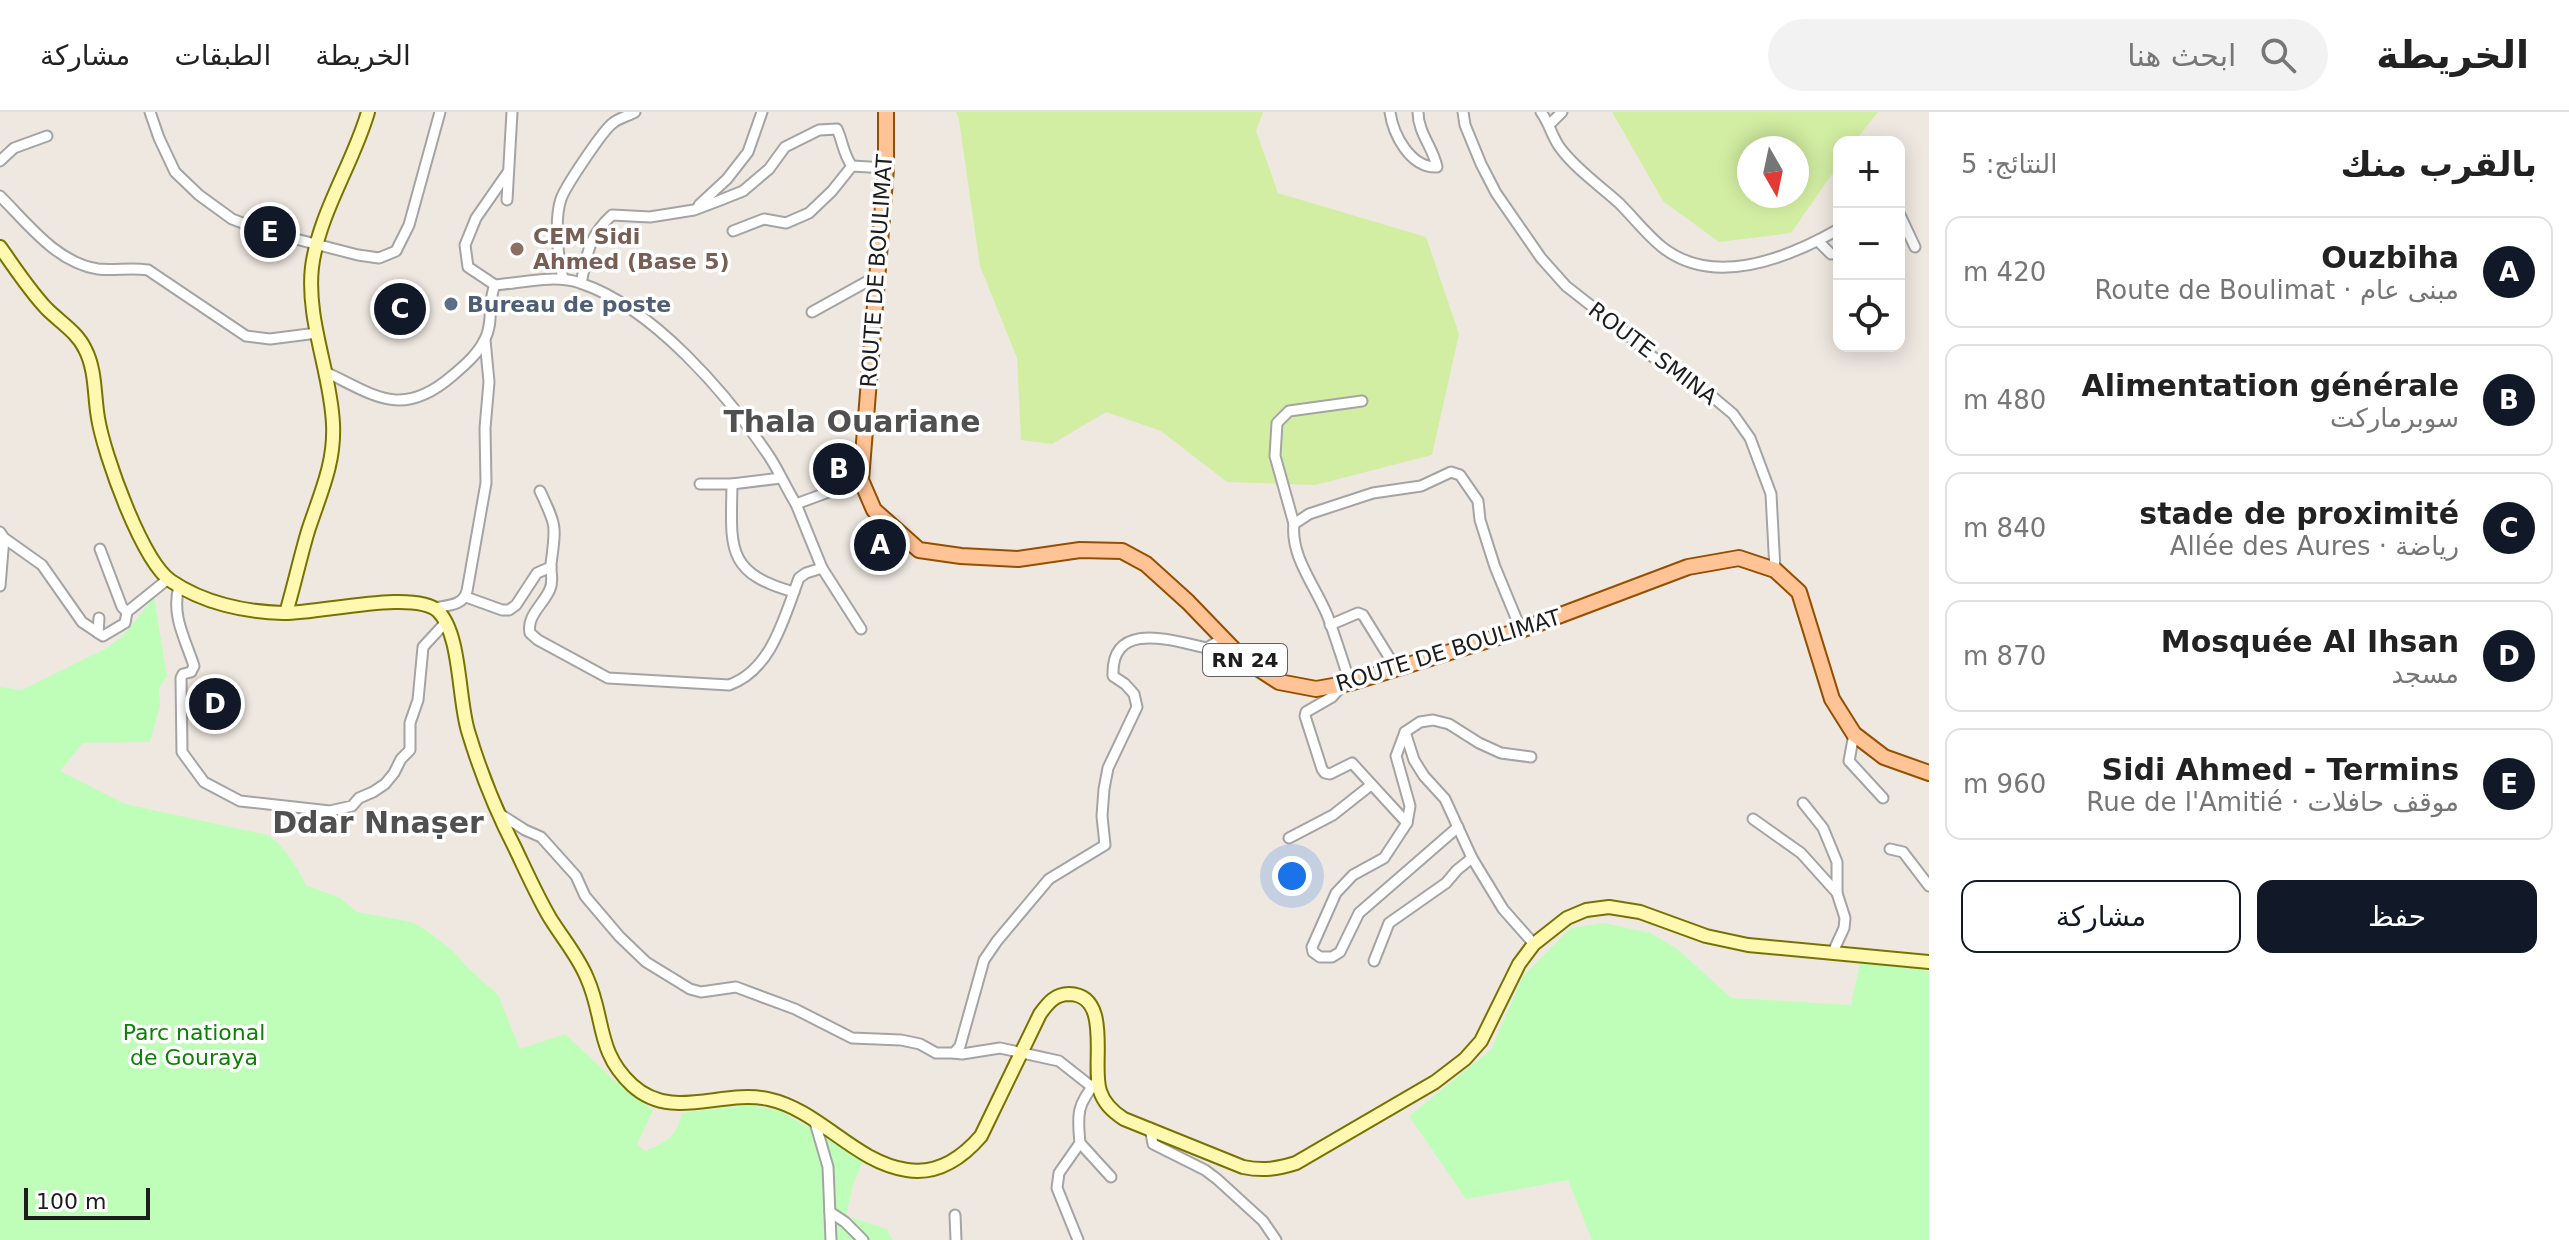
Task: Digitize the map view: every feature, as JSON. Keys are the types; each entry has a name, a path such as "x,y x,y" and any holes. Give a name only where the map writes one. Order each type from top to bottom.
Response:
{"main road":[{"path":"286,613 309,530 327,482 333,424 312,306 316,243 368,112"},
{"name":"ROUTE DE BOULIMAT","path":"886,112 886,168 861,480 874,510 919,550 1018,559 1080,550 1122,551 1146,564 1242,658 1279,682 1316,689 1397,670 1521,630 1688,567 1739,558 1775,570"},
{"path":"0,247 29,289 84,347 92,367 106,454 116,482 153,560 174,582 225,605 286,613 412,601 434,608 446,622 453,639 467,726 500,814 551,919 589,981 605,1048 616,1068 635,1088 657,1101 682,1105 761,1098 779,1102 814,1119 884,1163 907,1170 932,1170 968,1152 981,1136 1048,1003 1057,996 1070,994 1083,996 1091,1005 1099,1034 1095,1084 1112,1111 1124,1119 1243,1167 1277,1169 1296,1163 1435,1082 1465,1059 1481,1041 1519,964 1533,945 1567,918 1586,910 1609,907 1640,912 1674,926 1748,945 1929,962"},
{"path":"1775,570 1799,592 1832,699 1854,734 1884,757 1929,773"}],"street":[{"path":"150,112 175,172 199,195 232,219 261,230 379,258 396,251 409,225 440,112"},
{"path":"507,200 512,112"},
{"path":"563,279 558,218 560,200 612,124 635,112"},
{"path":"694,210 727,179 748,152 762,112"},
{"path":"1390,112 1399,141 1419,162 1431,168 1437,167 1437,161 1422,136 1418,112"},
{"name":"ROUTE SMINA","path":"1463,112 1465,125 1496,193 1541,258 1566,286 1650,355 1733,414 1750,438 1771,494 1775,570"},
{"path":"1541,112 1550,124 1558,145 1572,163 1661,246 1681,259 1714,268 1761,263 1833,232"},
{"path":"1550,124 1562,112"},
{"path":"581,283 597,229 612,215 650,217 694,210 743,191 769,169 785,147 819,130 837,129 843,142 844,156 852,166 886,168"},
{"path":"0,161 14,148 47,136"},
{"path":"733,231 764,219 786,223 809,213 852,166"},
{"path":"508,172 476,218 465,245 468,267 495,285 563,279 581,283 624,304 653,324 722,394 771,459 796,504 822,568 861,629"},
{"path":"0,196 52,247 79,264 100,269 130,267 148,270 246,336 270,339 317,333"},
{"path":"1905,226 1915,247"},
{"path":"1818,241 1833,254"},
{"path":"812,312 877,276"},
{"path":"324,371 376,396 401,401 419,398 444,383 471,360 485,340 491,323 490,296 495,285"},
{"path":"434,608 457,604 466,597 486,483 485,428 489,382 485,340"},
{"path":"1362,401 1289,411 1277,423 1275,456 1294,524 1292,535 1296,553 1311,579 1330,625 1347,684 1306,712 1305,716 1325,773 1330,774 1352,763 1407,823"},
{"path":"1294,524 1309,514 1373,493 1421,486 1451,472 1460,475 1478,501 1480,520 1495,567 1521,630"},
{"path":"700,484 781,478"},
{"path":"796,504 861,480"},
{"path":"732,484 731,530 736,558 744,568 767,584 794,592"},
{"path":"540,491 555,522 555,548 551,588 529,623 530,633 608,678 729,685 738,682 762,662 775,640 799,578 822,568"},
{"path":"2,535 42,565 82,622 103,636 125,623 127,612 174,582 177,621 194,666 181,678 182,752 209,786 248,802 339,810 352,806 359,798 385,784 411,747 410,723 418,700 423,647 446,622"},
{"path":"0,586 2,535"},
{"path":"100,549 122,607 127,612"},
{"path":"466,597 509,610 516,605 537,573 551,567"},
{"path":"1330,625 1358,613 1363,615 1397,670"},
{"path":"98,633 99,618"},
{"path":"954,1053 960,1046 984,960 997,941 1049,879 1105,845 1102,816 1108,768 1137,707 1134,694 1113,676 1114,657 1123,645 1134,639 1179,641 1207,648 1223,638"},
{"path":"1458,827 1359,913 1340,952 1332,957 1320,957 1313,952 1312,947 1336,893 1353,875 1384,858 1407,823 1410,806 1396,756 1405,732 1420,722 1433,720 1449,724 1501,753 1531,757"},
{"path":"1405,732 1414,760 1445,799 1472,858 1503,909 1533,945"},
{"path":"1854,734 1849,761 1883,798"},
{"path":"1289,838 1333,815 1371,785"},
{"path":"1803,803 1823,828 1837,862 1837,893 1845,918 1833,952"},
{"path":"500,814 541,837 576,876 585,896 619,936 646,962 690,989 701,992 736,987 795,1009 852,1038 901,1040 920,1044 936,1053 962,1054 1000,1048 1059,1061 1095,1084 1084,1096 1077,1115 1080,1143 1111,1177"},
{"path":"1753,819 1801,853 1837,893"},
{"path":"1890,849 1903,852 1929,886"},
{"path":"1374,961 1389,923 1446,883 1472,858"},
{"path":"814,1119 828,1167 831,1240"},
{"path":"1150,1128 1153,1144 1205,1170 1263,1221 1276,1240"},
{"path":"1078,1240 1057,1188 1059,1173 1080,1143"},
{"path":"830,1212 863,1240"},
{"path":"955,1215 956,1240"}],"green space":[{"path":"956,112 1263,112 1256,131 1278,193 1426,237 1459,334 1432,455 1315,485 1227,482 1161,431 1106,412 1052,444 1021,440 1017,358 980,266"},
{"path":"1612,112 1878,112 1859,136 1833,136 1833,173 1809,207 1809,136 1737,136 1737,208 1808,208 1791,233 1719,242 1663,201"},
{"path":"380,287 428,300 419,331 372,318"},
{"name":"Parc national de Gouraya","path":"154,597 167,676 159,688 160,706 150,742 83,743 60,771 125,804 268,835 290,858 306,885 340,898 357,912 412,922 429,932 498,995 520,1049 565,1034 614,1080 653,1110 637,1144 645,1151 670,1138 682,1113 750,1105 781,1111 863,1161 853,1184 846,1216 887,1229 892,1240 0,1240 0,687 22,690 105,649 123,636"},
{"path":"1603,923 1651,933 1680,951 1731,998 1851,1005 1860,963 1929,971 1929,1240 1592,1240 1568,1180 1466,1199 1409,1116 1491,1050 1523,976 1571,928"}],"place":[{"name":"Sidi Ahmed - Termins","path":"270,232"},
{"name":"CEM Sidi Ahmed (Base 5)","path":"517,249"},
{"name":"Bureau de poste","path":"451,304"},
{"name":"stade de proximité","path":"400,309"},
{"name":"Alimentation générale","path":"839,469"},
{"name":"Ouzbiha","path":"880,545"},
{"name":"Mosquée Al Ihsan","path":"215,704"}],"district":[{"name":"Thala Ouariane","path":"852,422"},
{"name":"Ddar Nnaṣer","path":"378,823"}]}
